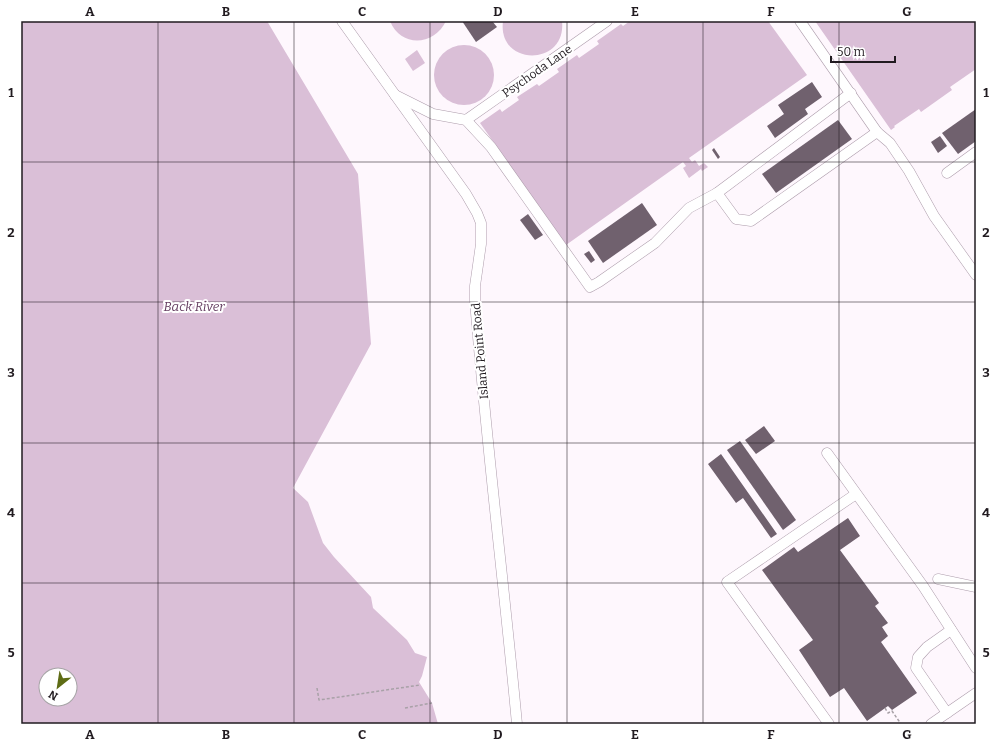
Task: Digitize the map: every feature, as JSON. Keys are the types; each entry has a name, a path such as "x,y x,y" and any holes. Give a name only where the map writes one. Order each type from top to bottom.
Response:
{"street":[{"name":"Island Point Road","path":"342,21 466,194 477,213 480,223 481,244 475,286 475,300 483,393 517,724"},
{"name":"Psychoda Lane","path":"466,120 607,21"},
{"path":"800,21 877,132 890,143 909,171 934,216 976,276"},
{"path":"394,95 433,114 466,120 491,147 590,287 655,243 689,208 717,193 851,93"},
{"path":"717,193 736,219 752,221 877,132"},
{"path":"947,173 976,152"},
{"path":"827,453 923,586 976,668"},
{"path":"829,724 727,582 856,494"},
{"path":"938,579 976,587"},
{"path":"947,712 916,668 918,658 927,647 951,630"},
{"path":"931,724 976,693"}],"path":[{"path":"317,688 319,700 420,685"},
{"path":"405,708 432,702"},
{"path":"885,708 888,713 892,711 901,724"}],"water":[{"name":"Back River","path":"21,21 267,21 358,174 371,344 293,488 308,502 323,543 371,597 373,608 407,640 415,653 427,657 419,682 432,703 438,724 21,724"},
{"path":"390,21 446,21 441,29 434,35 426,39 418,40 409,39 402,36 395,30"},
{"path":"503,21 562,21 561,36 554,47 544,53 532,56 520,53 510,47 504,36"},
{"path":"630,21 768,21 807,75 689,158 692,162 695,160 699,166 704,163 708,167 702,171 701,169 689,178 683,168 686,166 683,162 566,245 480,123 500,109 502,112 519,100 517,97 537,84 539,86 559,72 557,69 577,55 579,58 599,44 597,41 621,24 623,26"},
{"path":"815,21 976,21 976,69 950,87 952,90 921,112 919,109 894,126 895,127 891,130"},
{"path":"458,45 470,45 481,50 489,58 494,69 492,87 481,100 470,105 458,105 447,100 439,92 434,81 434,69 439,58 447,50"},
{"path":"417,50 425,63 413,71 405,59"}],"building":[{"path":"462,21 492,21 497,27 476,42"},
{"path":"812,82 822,97 805,109 808,114 775,138 767,126 784,114 778,105"},
{"path":"976,109 976,141 958,154 942,133"},
{"path":"838,120 852,139 776,193 762,174"},
{"path":"940,136 947,146 938,153 931,142"},
{"path":"714,148 720,157 718,159 712,150"},
{"path":"642,203 657,225 603,263 588,241"},
{"path":"528,214 543,235 535,240 520,220"},
{"path":"589,251 595,260 591,263 584,254"},
{"path":"764,426 775,441 756,454 745,440"},
{"path":"740,441 796,520 783,530 727,450"},
{"path":"721,454 777,534 771,538 743,498 736,503 708,464"},
{"path":"848,518 860,536 840,550 879,603 875,606 888,623 882,627 888,636 881,642 917,693 892,710 888,706 867,721 844,688 830,697 799,650 813,640 762,570 794,547 798,552"}]}
